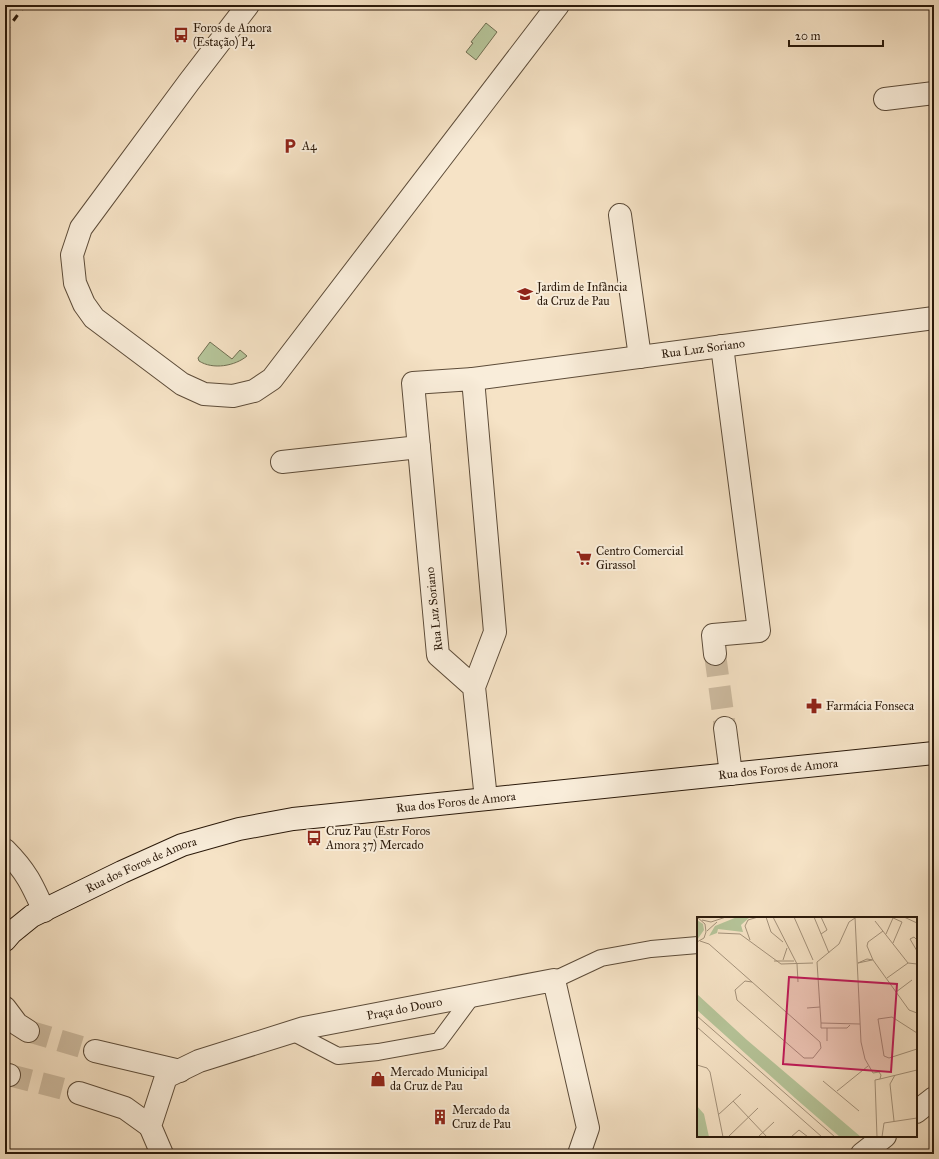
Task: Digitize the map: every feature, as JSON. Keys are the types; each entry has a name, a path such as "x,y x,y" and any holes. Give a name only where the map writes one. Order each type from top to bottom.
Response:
{"street":[{"path":"248,5 81,228 72,255 75,283 84,304 94,318 182,384 204,394 233,396 254,390 272,379 558,5"},
{"path":"885,99 934,93"},
{"path":"620,216 640,357"},
{"name":"Rua Luz Soriano","path":"474,687 438,655 412,383 473,379 934,318"},
{"path":"716,654 712,634 759,631 722,346"},
{"path":"473,379 495,632 474,687 486,799"},
{"path":"282,462 418,447"},
{"path":"725,728 731,774"},
{"name":"Rua dos Foros de Amora","path":"5,940 32,916 122,872 182,845 239,829 293,819 934,753"},
{"path":"5,850 19,864 30,881 44,911"},
{"path":"554,980 588,1128 579,1154"},
{"name":"Praça do Douro","path":"150,1126 166,1077 199,1061 304,1028 554,980"},
{"path":"5,1008 18,1024 28,1031"},
{"path":"95,1051 180,1071"},
{"path":"79,1093 125,1108 150,1126 162,1154"},
{"path":"917,1111 934,1098"},
{"path":"862,1154 884,1137"}],"lane":[{"path":"554,980 601,958 651,949 697,945"},
{"path":"292,1032 338,1056 378,1052 439,1041 473,995"}],"green space":[{"path":"486,23 497,32 476,60 466,52 473,43 471,42"},
{"path":"210,342 232,359 240,350 247,356 224,366 205,364 199,361 198,358"}],"tunnel":[{"path":"715,654 725,728"},
{"path":"28,1031 95,1051"},
{"path":"9,1075 79,1093"}],"railway":[{"path":"5,32 25,5"}],"place":[{"name":"Foros de Amora (Estação) P4","path":"181,35"},
{"name":"A4","path":"290,146"},
{"name":"Jardim de Infância da Cruz de Pau","path":"525,294"},
{"name":"Centro Comercial Girassol","path":"584,558"},
{"name":"Farmácia Fonseca","path":"814,706"},
{"name":"Cruz Pau (Estr Foros Amora 37) Mercado","path":"314,838"},
{"name":"Mercado Municipal da Cruz de Pau","path":"378,1079"},
{"name":"Mercado da Cruz de Pau","path":"440,1117"}]}
